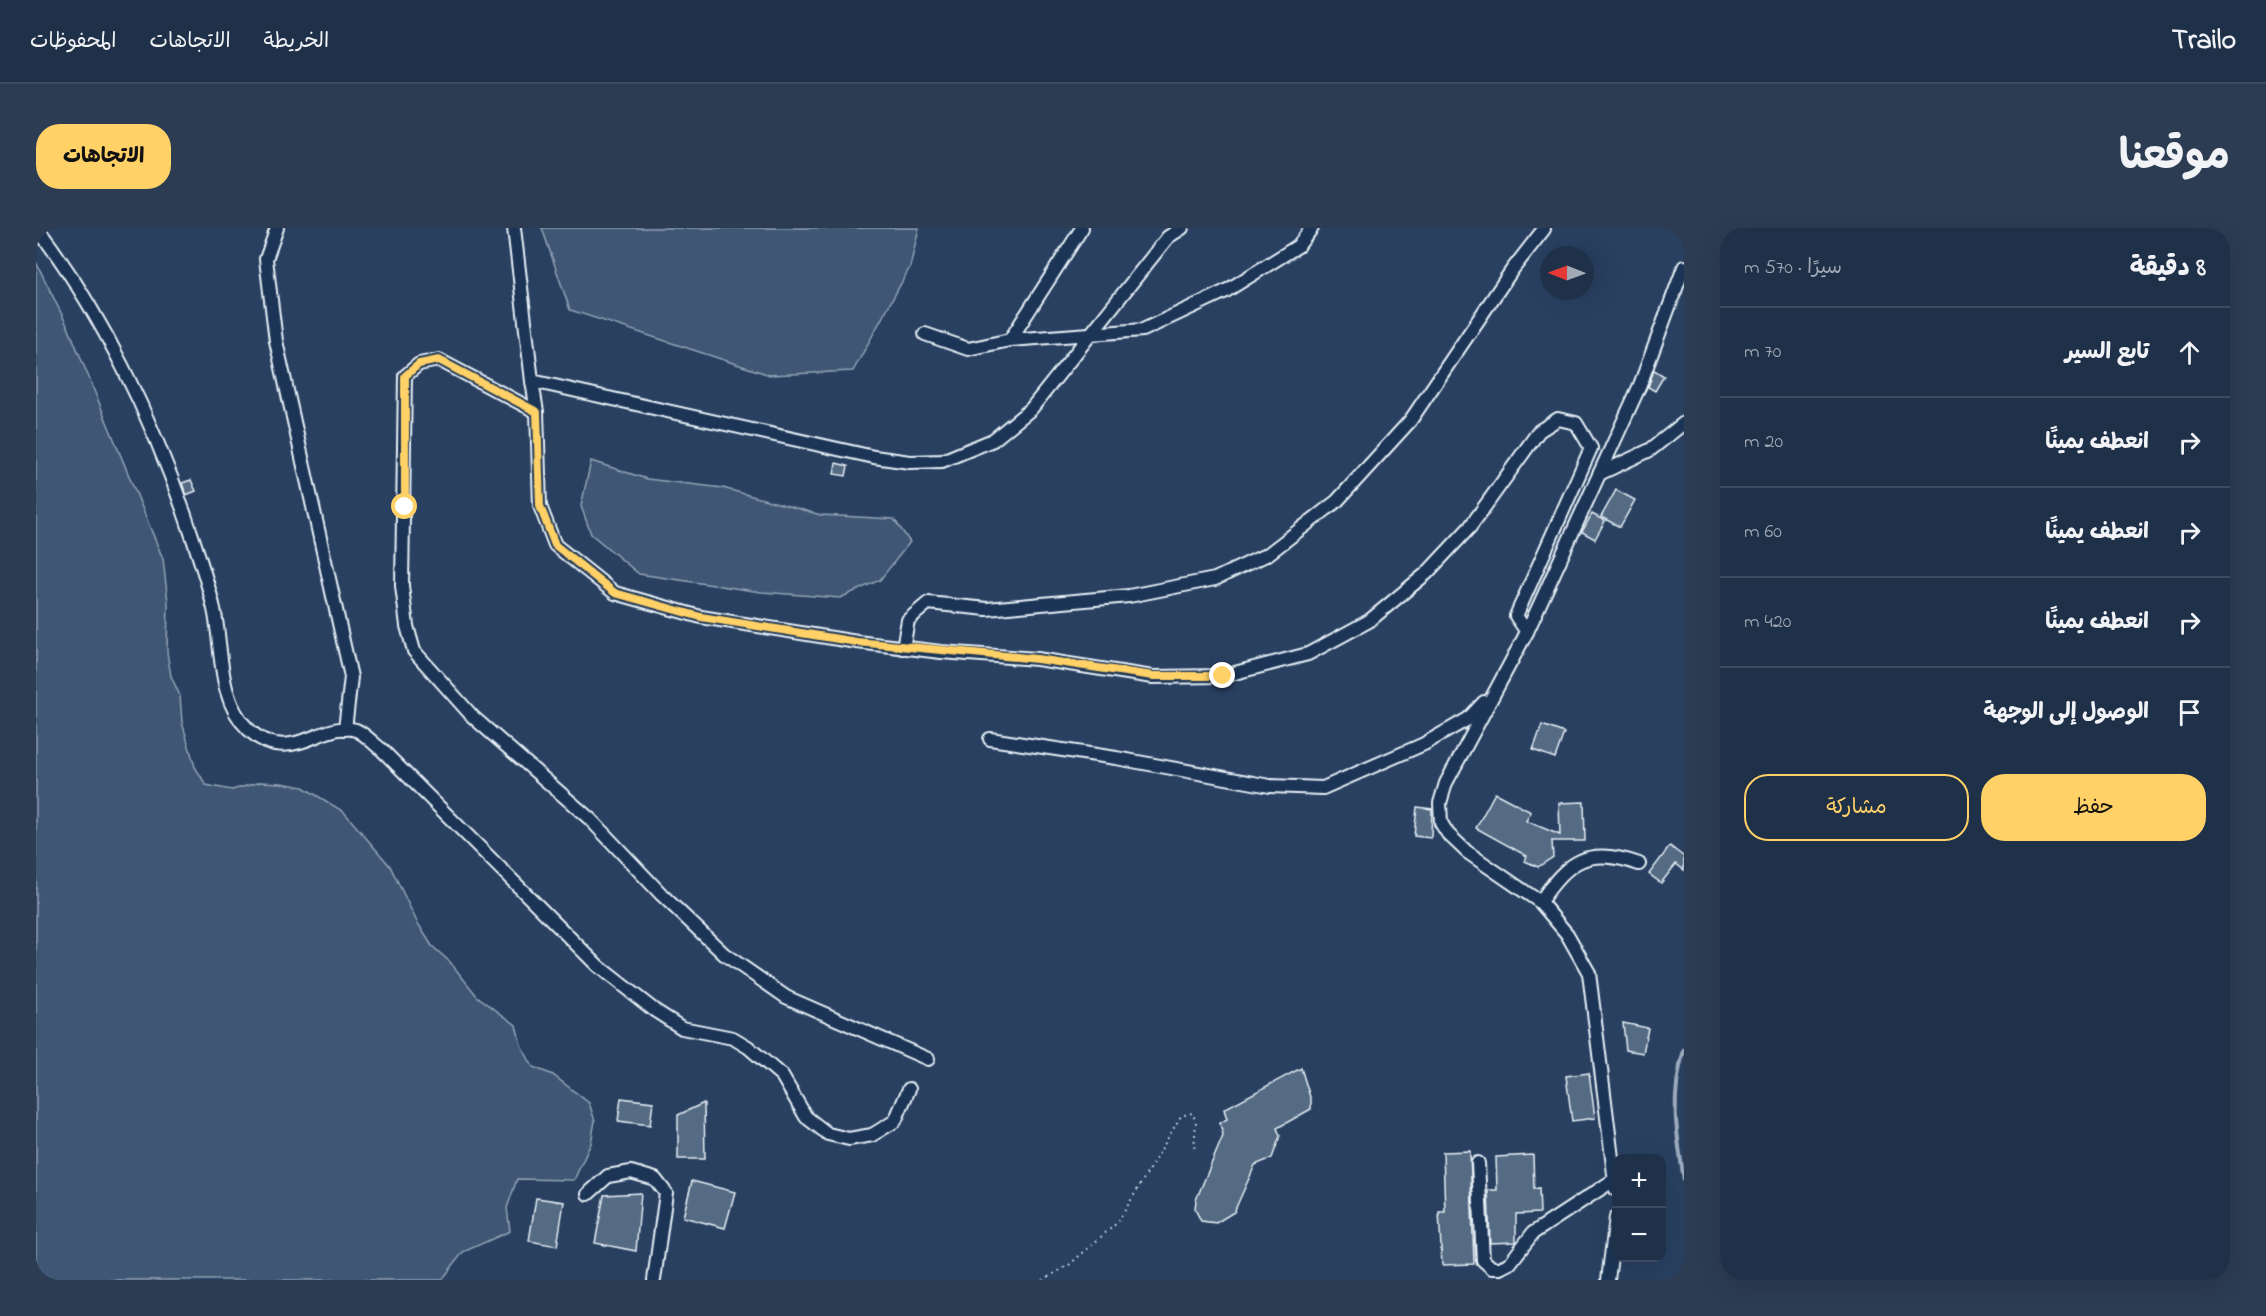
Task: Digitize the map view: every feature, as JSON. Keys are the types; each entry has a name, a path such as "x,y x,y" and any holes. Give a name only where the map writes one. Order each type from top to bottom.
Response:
{"street":[{"path":"37,228 66,266 152,430 204,573 214,610 226,688 237,717 250,731 265,740 280,744 299,744 345,729 357,731 381,749 598,966 654,1010 682,1028 733,1038 748,1047 782,1076 806,1118 828,1134 849,1139 872,1136 895,1121 909,1089"},
{"path":"277,228 266,259 276,341 351,677 345,729"},
{"path":"514,228 537,412 540,506 555,545 615,593 701,617 903,648 1037,659 1153,676 1223,676 1308,654 1369,621 1427,573 1470,527 1539,430 1558,419 1576,423 1591,448 1516,616 1527,632"},
{"path":"1011,340 1082,228"},
{"path":"532,381 874,457 910,462 942,461 993,440 1030,409 1168,237 1182,228"},
{"path":"925,334 968,349 1011,340 1143,330 1226,291 1298,246 1312,228"},
{"path":"903,648 908,620 928,603 987,609 1129,596 1215,579 1268,554 1337,501 1410,421 1512,270 1544,229"},
{"path":"1612,1156 1603,1070 1589,973 1567,934 1540,902 1467,852 1448,834 1441,823 1440,802 1446,783 1527,632 1641,384 1684,267"},
{"path":"537,412 439,360 419,364 405,376 402,586 407,626 414,651 473,717 590,819 724,954 786,997 928,1059"},
{"path":"1599,474 1650,450 1684,423"},
{"path":"990,739 1116,758 1270,786 1323,788 1424,744 1468,719 1495,691"},
{"path":"1540,902 1563,872 1573,863 1585,858 1596,855 1639,864"},
{"path":"1478,1163 1483,1260 1492,1268 1500,1268 1510,1263 1533,1233 1612,1187"},
{"path":"588,1194 608,1176 631,1172 655,1179 666,1193 654,1280"},
{"path":"1608,1280 1612,1252"}],"path":[{"path":"1043,1280 1069,1265 1118,1222 1181,1116 1192,1113 1196,1121 1194,1150"}],"shaded area":[{"path":"542,228 919,228 910,267 853,371 770,375 570,310"},
{"path":"36,262 69,329 163,559 168,602 167,652 171,676 180,696 182,722 195,767 206,785 232,790 260,782 303,787 344,812 390,866 417,922 432,946 450,962 477,996 516,1025 521,1045 533,1067 553,1075 589,1103 595,1121 591,1143 574,1180 517,1179 507,1208 510,1231 463,1252 442,1280 36,1280"},
{"path":"591,461 647,479 723,488 821,515 894,519 910,542 880,580 840,598 761,592 639,574 591,534 581,506"}],"building":[{"path":"1654,370 1664,376 1655,391 1648,387"},
{"path":"836,463 848,466 846,476 834,474"},
{"path":"191,480 196,491 186,495 182,483"},
{"path":"1616,490 1635,500 1620,527 1601,517"},
{"path":"1592,514 1605,521 1595,539 1582,532"},
{"path":"1542,725 1564,733 1555,758 1533,750"},
{"path":"1495,793 1531,812 1526,821 1560,835 1559,803 1584,802 1585,841 1552,841 1553,857 1538,867 1525,861 1527,856 1476,828"},
{"path":"1417,807 1432,809 1431,838 1414,836"},
{"path":"1670,846 1684,857 1684,870 1676,864 1661,883 1649,874"},
{"path":"1623,1023 1648,1028 1643,1053 1626,1050"},
{"path":"1301,1068 1311,1100 1311,1109 1277,1128 1280,1136 1272,1158 1255,1165 1234,1212 1216,1223 1201,1221 1195,1209 1196,1200 1223,1136 1220,1123 1227,1119 1224,1109"},
{"path":"1589,1073 1595,1118 1572,1121 1566,1076"},
{"path":"621,1098 653,1102 650,1125 618,1121"},
{"path":"704,1103 705,1159 678,1159 678,1115"},
{"path":"1470,1151 1474,1264 1442,1265 1439,1212 1445,1212 1443,1152"},
{"path":"1533,1155 1534,1189 1539,1188 1540,1213 1516,1214 1516,1242 1490,1243 1488,1190 1497,1190 1496,1157"},
{"path":"692,1181 735,1192 725,1228 683,1217"},
{"path":"641,1193 636,1251 595,1243 604,1195"},
{"path":"536,1198 564,1202 557,1246 529,1241"}],"waterway":[{"path":"1684,1050 1676,1099 1677,1130 1684,1180"}],"route":[{"path":"405,507 405,376 419,364 439,360 537,412 540,506 555,545 615,593 701,617 857,642 941,652 1037,659 1153,676 1223,676"}]}
